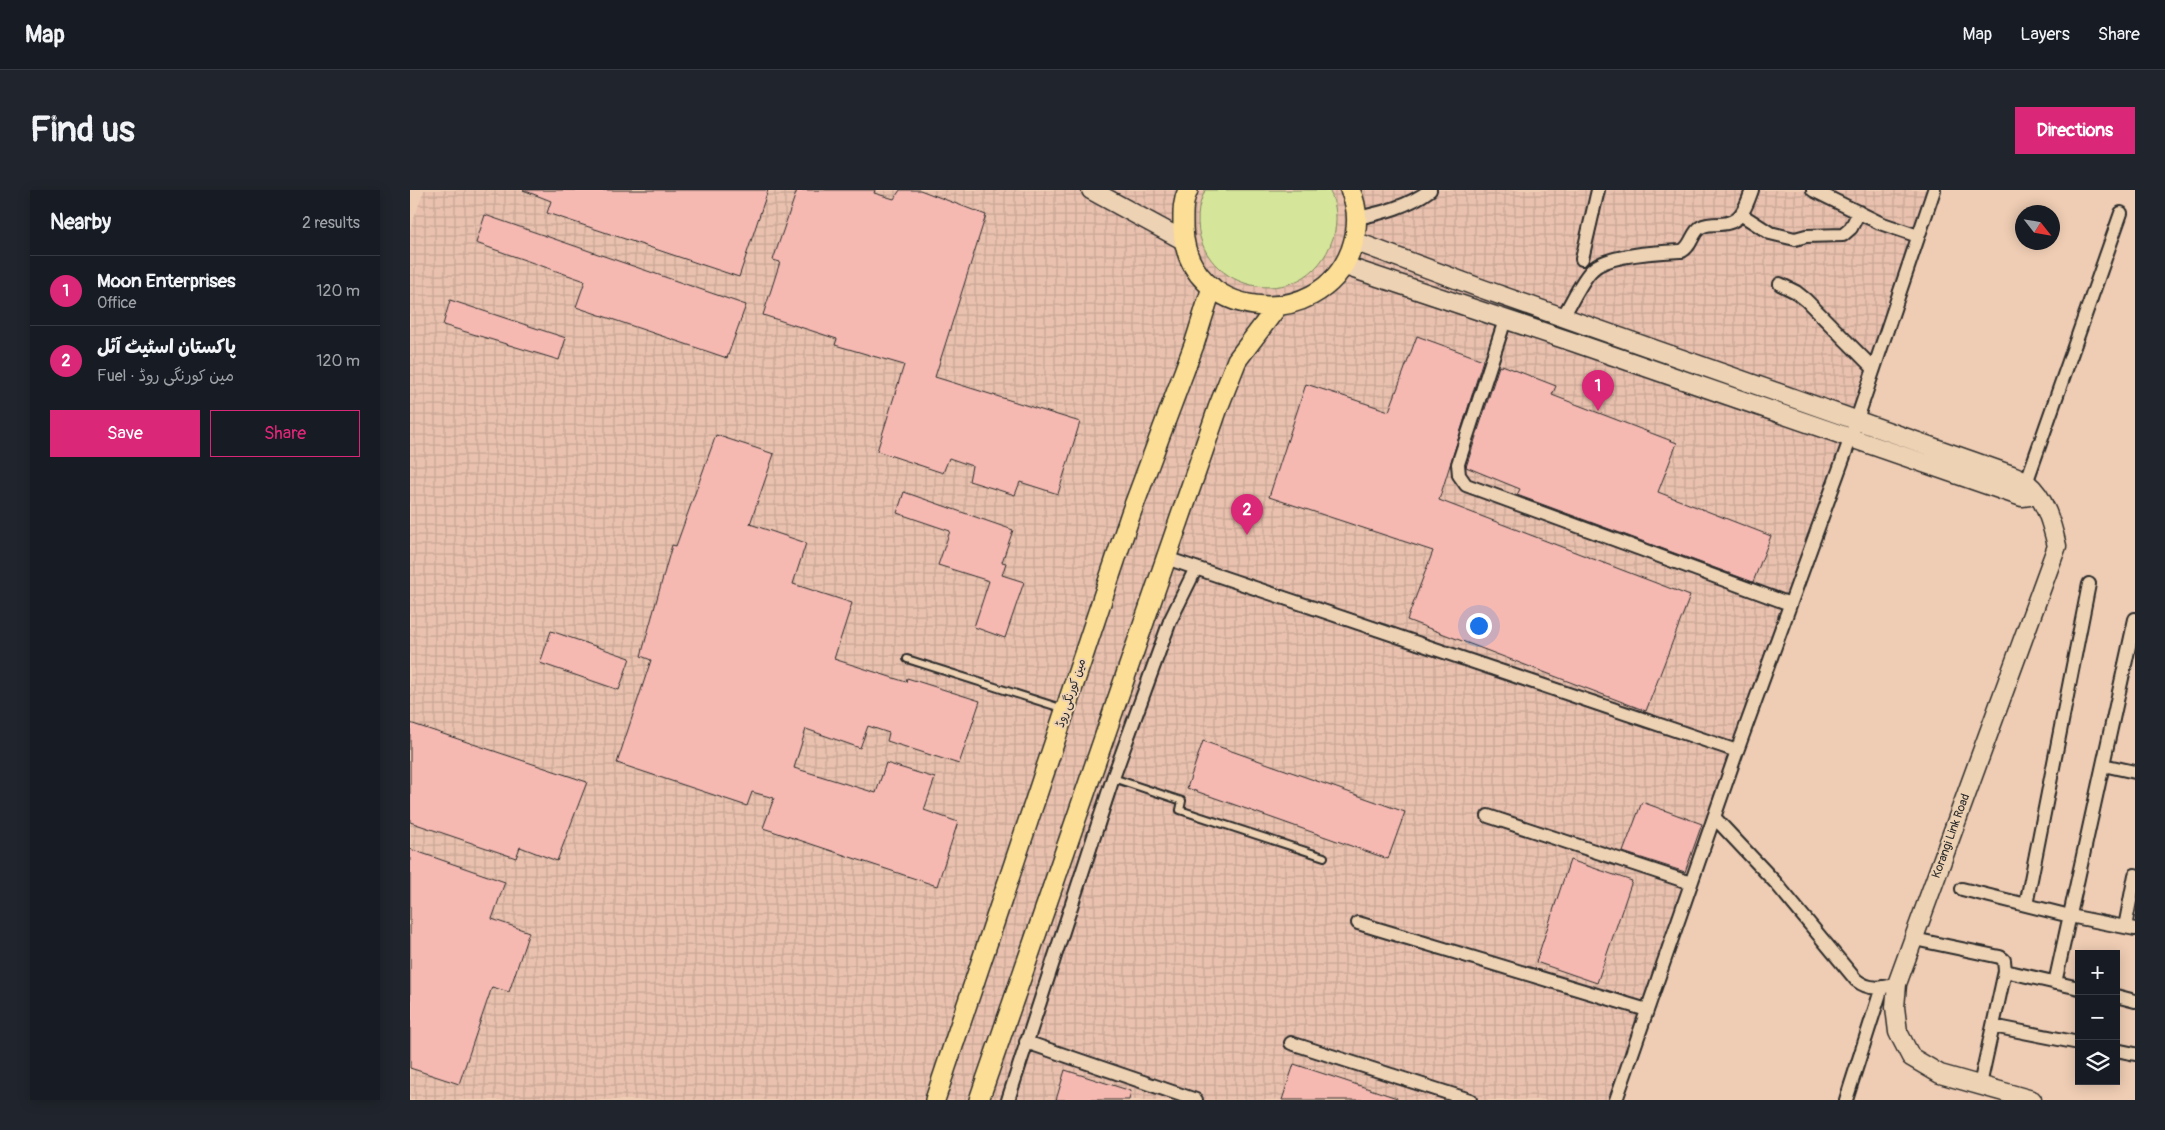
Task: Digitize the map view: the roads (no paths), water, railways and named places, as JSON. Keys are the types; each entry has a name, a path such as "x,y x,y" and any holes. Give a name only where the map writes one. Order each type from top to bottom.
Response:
{"main road":[{"path":"1091,190 1183,240"},
{"path":"1188,190 1182,202 1183,240 1189,258 1212,287 1226,297 1260,307 1277,307 1299,302 1319,291 1345,266 1354,241 1357,218 1350,190"},
{"path":"1354,241 1480,288 1563,316 1853,429 2028,492"},
{"path":"1345,266 1505,320 1853,429"},
{"name":"مین کورنگی روڈ","path":"935,1100 1131,513 1194,345 1212,287"},
{"path":"980,1100 1218,408 1237,360 1277,307"},
{"name":"Korangi Link Road","path":"2028,492 2051,522 2056,546 1914,939 1890,986 1898,1032 1911,1057 1940,1074 2032,1100"}],"street":[{"path":"1357,218 1384,212 1421,197 1430,190"},
{"path":"1582,259 1598,190"},
{"path":"1563,316 1591,270 1603,262 1682,251 1687,248 1697,230 1702,226 1725,224 1742,215 1752,190"},
{"path":"1813,190 1880,223 1918,236"},
{"path":"1616,1100 1737,751 1853,429 1934,190"},
{"path":"1742,215 1770,233 1795,239 1806,236 1843,235 1851,228 1858,212"},
{"path":"2028,492 2121,214"},
{"path":"1780,284 1796,292 1806,300 1874,368"},
{"path":"1505,320 1458,464 1459,475 1466,485 1790,604"},
{"path":"1166,558 1737,751"},
{"path":"1008,1100 1113,778 1170,621 1196,568"},
{"path":"2026,904 2088,584"},
{"path":"2055,983 2135,618"},
{"path":"2103,765 2135,772"},
{"path":"1488,816 1691,883"},
{"path":"1714,817 1775,882 1856,980 1864,986 1875,989 1890,986"},
{"path":"1962,889 2070,916 2130,928 2135,875"},
{"path":"1358,923 1647,1010"},
{"path":"1914,939 2000,957 2004,960 2005,971 1980,1085"},
{"path":"2005,971 2075,987"},
{"path":"1846,1100 1890,986"},
{"path":"2120,997 2135,1000"},
{"path":"1994,1026 2075,1042"},
{"path":"1026,1042 1196,1100"},
{"path":"1291,1044 1470,1100"},
{"path":"2120,1051 2135,1054"}],"lane":[{"path":"908,659 1065,710"},
{"path":"1113,778 1182,801 1180,810 1324,857"}],"place":[{"name":"Moon Enterprises","path":"1598,411"},
{"name":"پاکستان اسٹیٹ آئل","path":"1247,535"}]}
